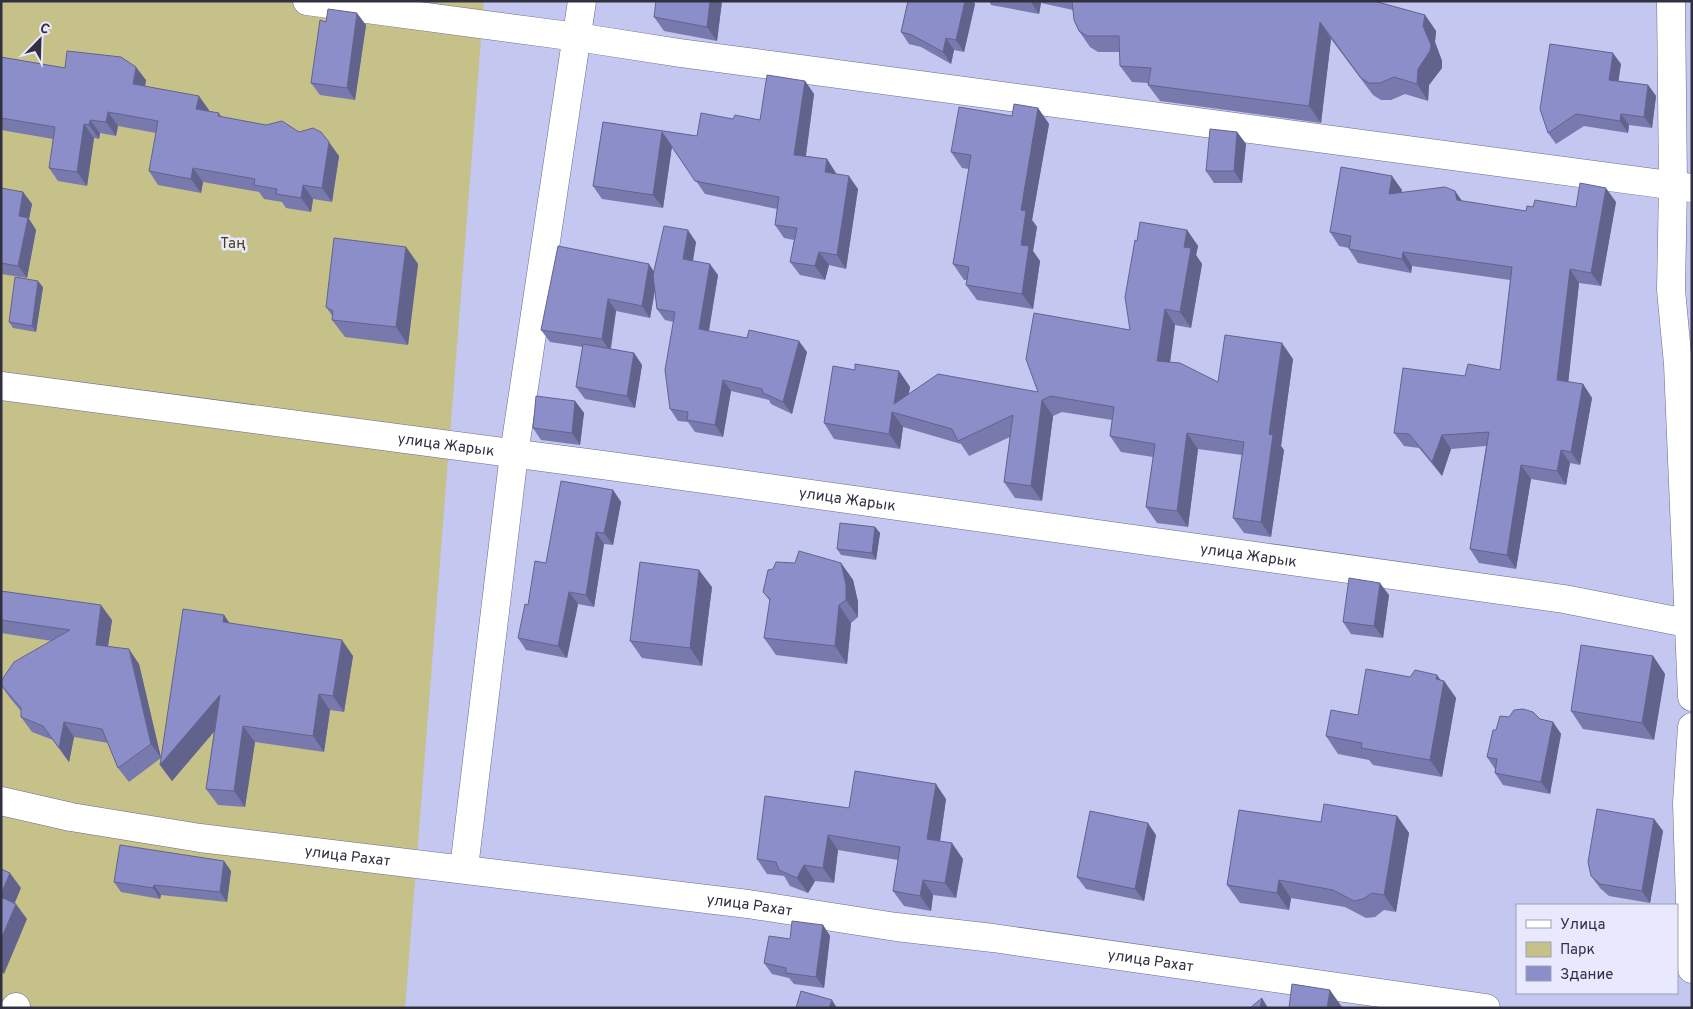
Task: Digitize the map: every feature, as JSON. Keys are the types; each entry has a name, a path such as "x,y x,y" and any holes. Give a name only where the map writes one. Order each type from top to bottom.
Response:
{"street":[{"path":"307,1 577,37 680,54 1682,186"},
{"path":"464,868 514,454 582,1"},
{"path":"1671,1 1682,186 1671,290 1679,374 1692,697"},
{"name":"улица Жарык","path":"1,386 514,454 1564,598 1689,624"},
{"path":"1692,727 1688,803 1692,969"},
{"name":"улица Рахат","path":"7,803 200,838 420,865 464,868 748,904 896,927 1002,939 1486,1008"}],"green space":[{"name":"Таң","path":"1,1 484,1 405,1008 1,1008"}],"building":[{"path":"656,1 710,1 707,27 654,17"},
{"path":"908,1 965,1 956,40 946,38 943,52 912,35 901,32"},
{"path":"1072,1 1374,1 1425,15 1423,26 1431,45 1430,51 1418,69 1417,84 1394,77 1380,83 1369,83 1361,78 1320,22 1309,106 1148,85 1151,68 1120,66 1119,36 1087,36 1079,31 1074,20"},
{"path":"328,9 357,13 347,88 311,83 320,20 326,22"},
{"path":"1550,44 1613,53 1609,80 1648,85 1644,117 1621,114 1620,121 1576,114 1548,133 1540,109"},
{"path":"67,51 121,57 136,67 133,84 199,96 196,109 219,113 218,116 266,125 282,121 299,132 313,128 321,132 329,142 322,188 303,185 301,198 276,194 277,189 254,185 255,179 193,168 191,179 149,171 158,121 108,112 106,122 90,120 89,125 84,124 77,172 49,168 55,127 1,118 1,57 65,68"},
{"path":"767,75 805,81 794,155 827,159 825,172 849,176 837,255 819,252 815,266 790,262 797,228 775,225 779,197 695,181 662,132 653,195 593,186 603,122 697,136 701,113 733,119 735,115 760,120"},
{"path":"1014,104 1038,108 1021,210 1026,211 1021,245 1029,246 1022,294 966,285 969,267 953,264 971,155 951,152 959,107 1012,116"},
{"path":"1210,129 1237,132 1234,171 1206,171"},
{"path":"1341,167 1392,176 1389,194 1445,187 1455,191 1457,200 1526,211 1527,206 1533,207 1535,200 1576,207 1580,183 1606,188 1591,273 1570,269 1557,380 1583,384 1571,452 1561,450 1557,471 1521,465 1507,555 1470,549 1489,432 1442,435 1432,462 1409,434 1394,433 1403,368 1465,376 1468,364 1500,370 1512,267 1403,252 1402,259 1349,249 1351,236 1330,232"},
{"path":"1,188 23,192 19,216 28,218 18,266 1,263"},
{"path":"1140,222 1187,230 1184,247 1191,248 1180,312 1165,309 1157,361 1180,363 1218,382 1225,335 1282,343 1269,434 1273,435 1261,522 1233,518 1244,442 1187,433 1177,511 1146,507 1155,444 1110,436 1114,407 1051,396 1042,400 1031,486 1004,482 1013,415 958,441 952,429 892,412 889,434 824,423 833,366 855,370 855,364 899,371 894,404 938,374 1038,392 1026,359 1034,313 1130,330 1125,297"},
{"path":"664,226 688,230 683,259 710,264 699,329 747,338 749,330 799,341 783,402 763,393 762,389 723,380 715,425 687,420 688,412 670,409 665,370 675,312 657,309 653,275"},
{"path":"334,238 406,247 396,327 332,320 333,311 326,307"},
{"path":"558,246 649,264 642,306 608,299 602,339 541,330"},
{"path":"15,277 38,281 32,326 9,322"},
{"path":"583,344 634,353 627,396 576,387"},
{"path":"536,396 575,401 572,433 533,428"},
{"path":"561,481 613,490 604,533 596,532 586,595 569,592 558,646 518,638 525,604 528,605 535,561 546,563"},
{"path":"840,523 875,527 872,553 837,549"},
{"path":"799,551 841,563 846,585 846,600 839,605 835,646 764,638 770,599 763,592 768,570 773,569 776,562 795,563"},
{"path":"640,562 699,570 690,648 630,641"},
{"path":"1349,578 1380,583 1374,626 1343,622"},
{"path":"1,591 101,605 96,645 129,649 151,744 118,768 102,729 64,722 59,748 43,726 21,717 21,708 1,685 1,681 14,662 70,630 1,620"},
{"path":"183,609 224,615 223,622 342,640 333,696 319,694 313,736 243,726 234,791 206,789 220,695 160,765"},
{"path":"1581,645 1653,656 1642,723 1571,711"},
{"path":"1366,669 1410,677 1415,670 1437,675 1436,679 1444,681 1430,760 1361,748 1362,743 1326,736 1331,710 1358,715"},
{"path":"1523,709 1533,712 1540,719 1553,722 1541,782 1495,773 1497,759 1487,757 1493,730 1496,730 1500,716 1509,717 1514,710"},
{"path":"855,771 936,784 927,839 952,843 945,883 923,880 920,896 893,891 900,847 828,835 823,868 804,865 797,878 779,870 776,862 757,859 765,796 849,808"},
{"path":"1324,804 1397,816 1384,895 1372,893 1363,899 1354,901 1333,890 1279,880 1277,893 1227,885 1239,810 1321,822"},
{"path":"1597,809 1654,819 1642,891 1600,884 1591,876 1588,862"},
{"path":"1090,811 1148,823 1135,889 1077,877"},
{"path":"120,845 224,861 220,892 154,885 153,888 114,882"},
{"path":"1,869 10,873 1,894"},
{"path":"1,897 16,904 1,939"},
{"path":"792,921 823,925 816,977 786,973 786,968 764,963 769,936 790,939"},
{"path":"1292,984 1330,990 1327,1008 1289,1008"},
{"path":"801,991 832,1000 829,1008 796,1008"},
{"path":"1262,998 1260,1008 1250,1008"}]}
